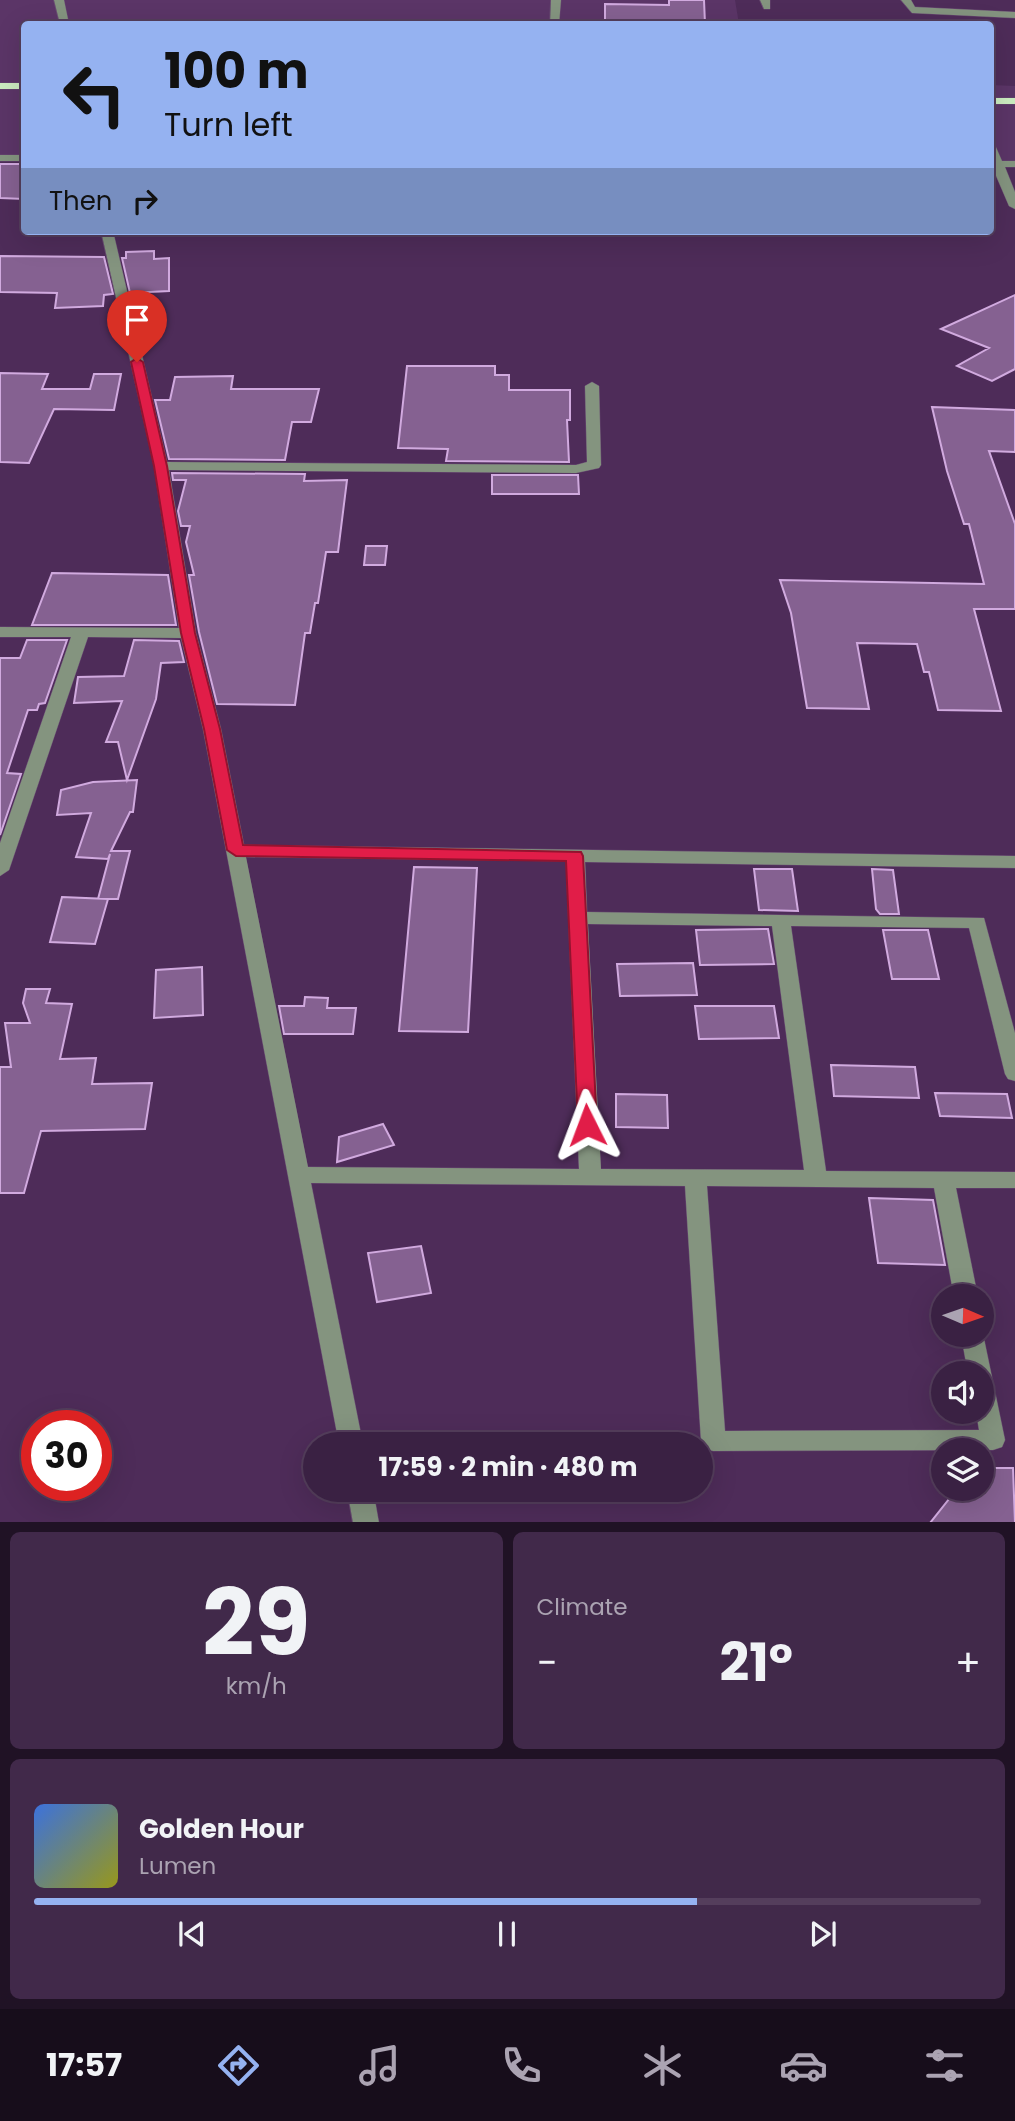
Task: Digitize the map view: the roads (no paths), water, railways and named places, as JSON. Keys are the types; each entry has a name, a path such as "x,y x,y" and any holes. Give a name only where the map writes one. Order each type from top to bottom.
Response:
{"main road":[{"path":"0,86 21,86"},
{"path":"994,92 1015,92"},
{"path":"0,96 21,96"},
{"path":"994,101 1015,101"}],"street":[{"path":"59,0 64,21"},
{"path":"555,21 556,0"},
{"path":"906,0 912,10 1015,15"},
{"path":"994,156 1015,206"},
{"path":"0,158 21,158"},
{"path":"997,164 1015,164"},
{"path":"108,235 160,466 188,633 212,729 349,1432"},
{"path":"160,466 576,469 594,465 592,386"},
{"path":"0,632 188,633"},
{"path":"0,870 81,633"},
{"path":"236,850 1015,862"},
{"path":"575,856 590,1177"},
{"path":"578,918 977,922 1015,1074"},
{"path":"781,920 816,1179"},
{"path":"299,1175 1015,1180"},
{"path":"695,1178 713,1441 993,1440 990,1424"},
{"path":"943,1179 963,1284"},
{"path":"362,1502 366,1522"}]}
